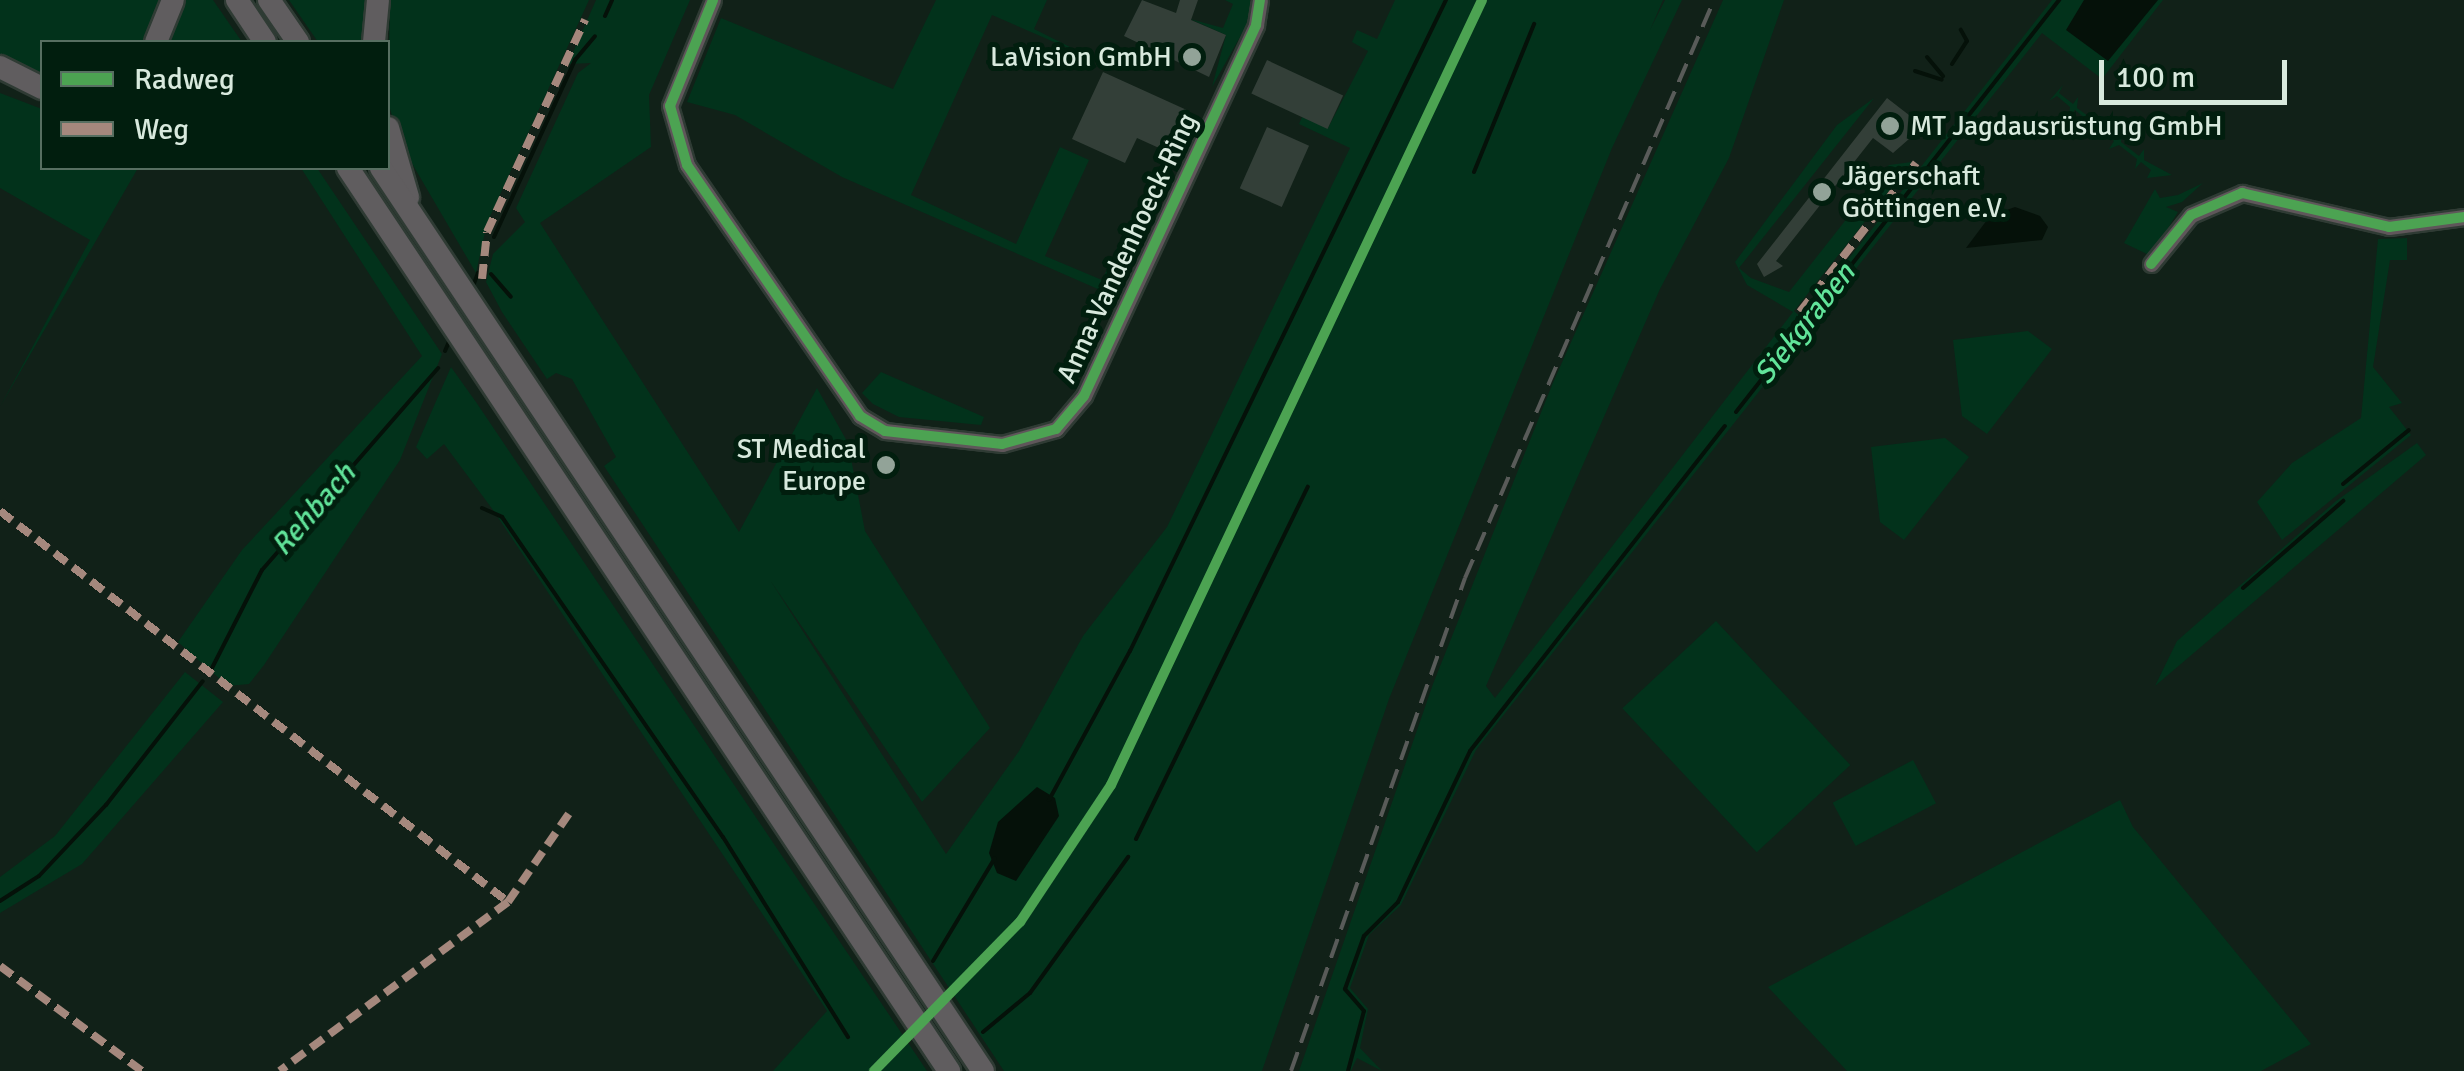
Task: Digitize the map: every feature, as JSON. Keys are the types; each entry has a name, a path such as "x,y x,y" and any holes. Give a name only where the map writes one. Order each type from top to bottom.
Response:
{"highway":[{"path":"157,40 173,0"},
{"path":"236,0 264,40"},
{"path":"270,0 297,40"},
{"path":"374,40 378,0"},
{"path":"0,67 40,87"},
{"path":"0,79 40,96"},
{"path":"390,135 415,220"},
{"path":"349,170 949,1071"},
{"path":"381,170 983,1071"}],"street":[{"name":"Anna-Vandenhoeck-Ring","path":"714,0 670,106 687,165 860,416 885,431 1002,444 1056,429 1084,396 1260,0"},
{"path":"2151,264 2191,215 2242,193 2388,227 2464,217"}],"green space":[{"path":"0,0 163,0 145,40 40,40 40,77 0,56"},
{"path":"178,0 213,0 241,40 164,40"},
{"path":"289,0 375,0 371,40 317,40"},
{"path":"390,0 589,0 487,223 476,273 400,143 390,109"},
{"path":"596,0 690,0 649,95 651,147 540,223 739,532 817,388 848,443 865,531 990,728 922,802 770,580 946,854 1019,751 1083,636 1167,527 1350,148 1299,124 1302,117 1328,128 1368,51 1352,42 1357,30 1377,39 1395,0 1663,0 1650,30 1665,0 1682,0 1612,148 1389,699 1262,1071 1004,1071 604,466 616,457 572,379 556,373 547,379 502,312 486,282 493,254 525,222 516,208 578,73 591,63 568,64"},
{"path":"936,0 1047,0 1034,29 1100,62 992,15 911,195 1016,244 1060,147 1089,160 1045,256 1102,280 1136,208 1155,211 1116,297 842,177 735,115 687,102 721,18 893,89"},
{"path":"1225,0 1250,0 1250,19 1212,87 1226,35 1190,19 1223,28 1233,4"},
{"path":"1723,0 1784,0 1729,158 1660,289 1486,686 1495,698 1793,312 1747,285 1735,262 1837,125 1874,98 1739,268 1751,278 1789,292 1889,165 1912,162 1794,311 1802,318 2052,0 2163,0 2102,79 2042,33 1476,750 1401,905 1369,935 1350,988 1368,1009 1360,1048 1382,1071 1357,1058 1351,1071 1299,1071 1433,684 1552,385"},
{"path":"2063,85 2059,93 2073,104 2078,97 2077,108 2095,121 2100,115 2099,125 2117,139 2122,132 2121,142 2139,156 2144,149 2144,160 2172,175 2147,178 2151,170 2141,162 2135,169 2137,159 2119,145 2109,149 2114,141 2097,128 2087,131 2092,124 2075,110 2069,117 2070,107 2057,96 2049,101"},
{"path":"0,93 40,108 40,170 137,170 0,407 90,240 0,188"},
{"path":"302,170 318,170 442,354 400,460 264,665 249,684 228,686 178,642 242,550 422,356"},
{"path":"2203,183 2182,202 2166,207 2178,212 2151,256 2124,243 2155,189 2160,198 2178,195"},
{"path":"2407,238 2407,260 2390,260 2373,367 2402,403 2389,407 2411,435 2282,540 2257,502 2292,463 2361,418 2378,239"},
{"path":"2028,331 2052,349 1987,434 1962,416 1953,340"},
{"path":"451,367 927,1071 773,1071 827,1011 493,510 444,444 427,459 416,447"},
{"path":"881,372 984,417 981,425 899,417 873,404 862,393"},
{"path":"1945,438 1969,457 1904,540 1880,522 1871,447"},
{"path":"2417,443 2426,455 2155,686 2177,641 2336,501"},
{"path":"1716,621 1850,765 1757,852 1622,708"},
{"path":"185,672 223,702 82,864 0,913 0,877 55,836"},
{"path":"1913,760 1936,803 1856,846 1833,803"},
{"path":"2120,800 2133,827 2311,1044 2261,1071 1847,1071 1768,987"}],"shaded area":[{"path":"2084,0 2158,0 2108,61 2066,30"},
{"path":"2015,207 2040,216 2048,227 2042,240 1966,248 1990,216"},
{"path":"1037,787 1055,798 1059,816 1016,881 997,873 989,853 998,822"}],"building":[{"name":"LaVision GmbH","path":"1142,0 1176,13 1180,0 1198,0 1191,20 1226,35 1209,77 1124,36"},
{"path":"1267,60 1343,95 1327,129 1251,94"},
{"path":"1103,72 1189,111 1170,153 1137,138 1125,163 1072,139"},
{"path":"1887,98 1918,122 1909,139 1893,153 1873,138 1776,261 1783,266 1764,277 1757,264"},
{"path":"1267,127 1309,146 1282,207 1240,188"}],"waterway":[{"name":"Rehbach","path":"605,16 612,0"},
{"path":"1049,800 1130,651 1446,0"},
{"name":"Siekgraben","path":"1736,412 2059,0"},
{"path":"1474,172 1534,24"},
{"path":"1952,64 1967,41 1961,30"},
{"name":"Rehbach","path":"494,237 575,60 595,36"},
{"path":"1927,57 1943,76"},
{"path":"1915,71 1942,80"},
{"name":"Rehbach","path":"473,286 478,273"},
{"path":"491,274 511,297"},
{"name":"Rehbach","path":"445,351 451,337"},
{"name":"Rehbach","path":"212,668 262,570 438,368"},
{"name":"Siekgraben","path":"1348,1071 1364,1011 1345,989 1364,936 1398,902 1470,751 1725,426"},
{"path":"2343,484 2409,430"},
{"path":"1136,839 1308,487"},
{"path":"2243,588 2343,501"},
{"path":"482,508 502,517 723,837 848,1037"},
{"name":"Rehbach","path":"0,901 39,876 106,805 203,681"},
{"path":"983,1032 1030,993 1128,857"},
{"path":"933,961 995,858"}],"railway":[{"path":"1291,1071 1465,578 1714,0"}],"marked path":[{"path":"482,279 487,232 585,20"},
{"path":"1800,312 1916,163"},
{"path":"0,511 508,902 280,1071"},
{"path":"508,902 570,812"},
{"path":"0,966 142,1071"}],"cycle path":[{"path":"713,0 670,106 687,165 860,416 885,431 1002,444 1056,429 1084,396 1256,25 1260,0"},
{"path":"874,1071 1020,922 1111,785 1482,0"},
{"path":"2151,264 2191,215 2242,193 2389,227 2464,217"}],"place":[{"name":"LaVision GmbH","path":"1192,57"},
{"name":"MT Jagdausrüstung GmbH","path":"1890,126"},
{"name":"Jägerschaft Göttingen e.V.","path":"1822,192"},
{"name":"ST Medical Europe","path":"886,465"}]}
